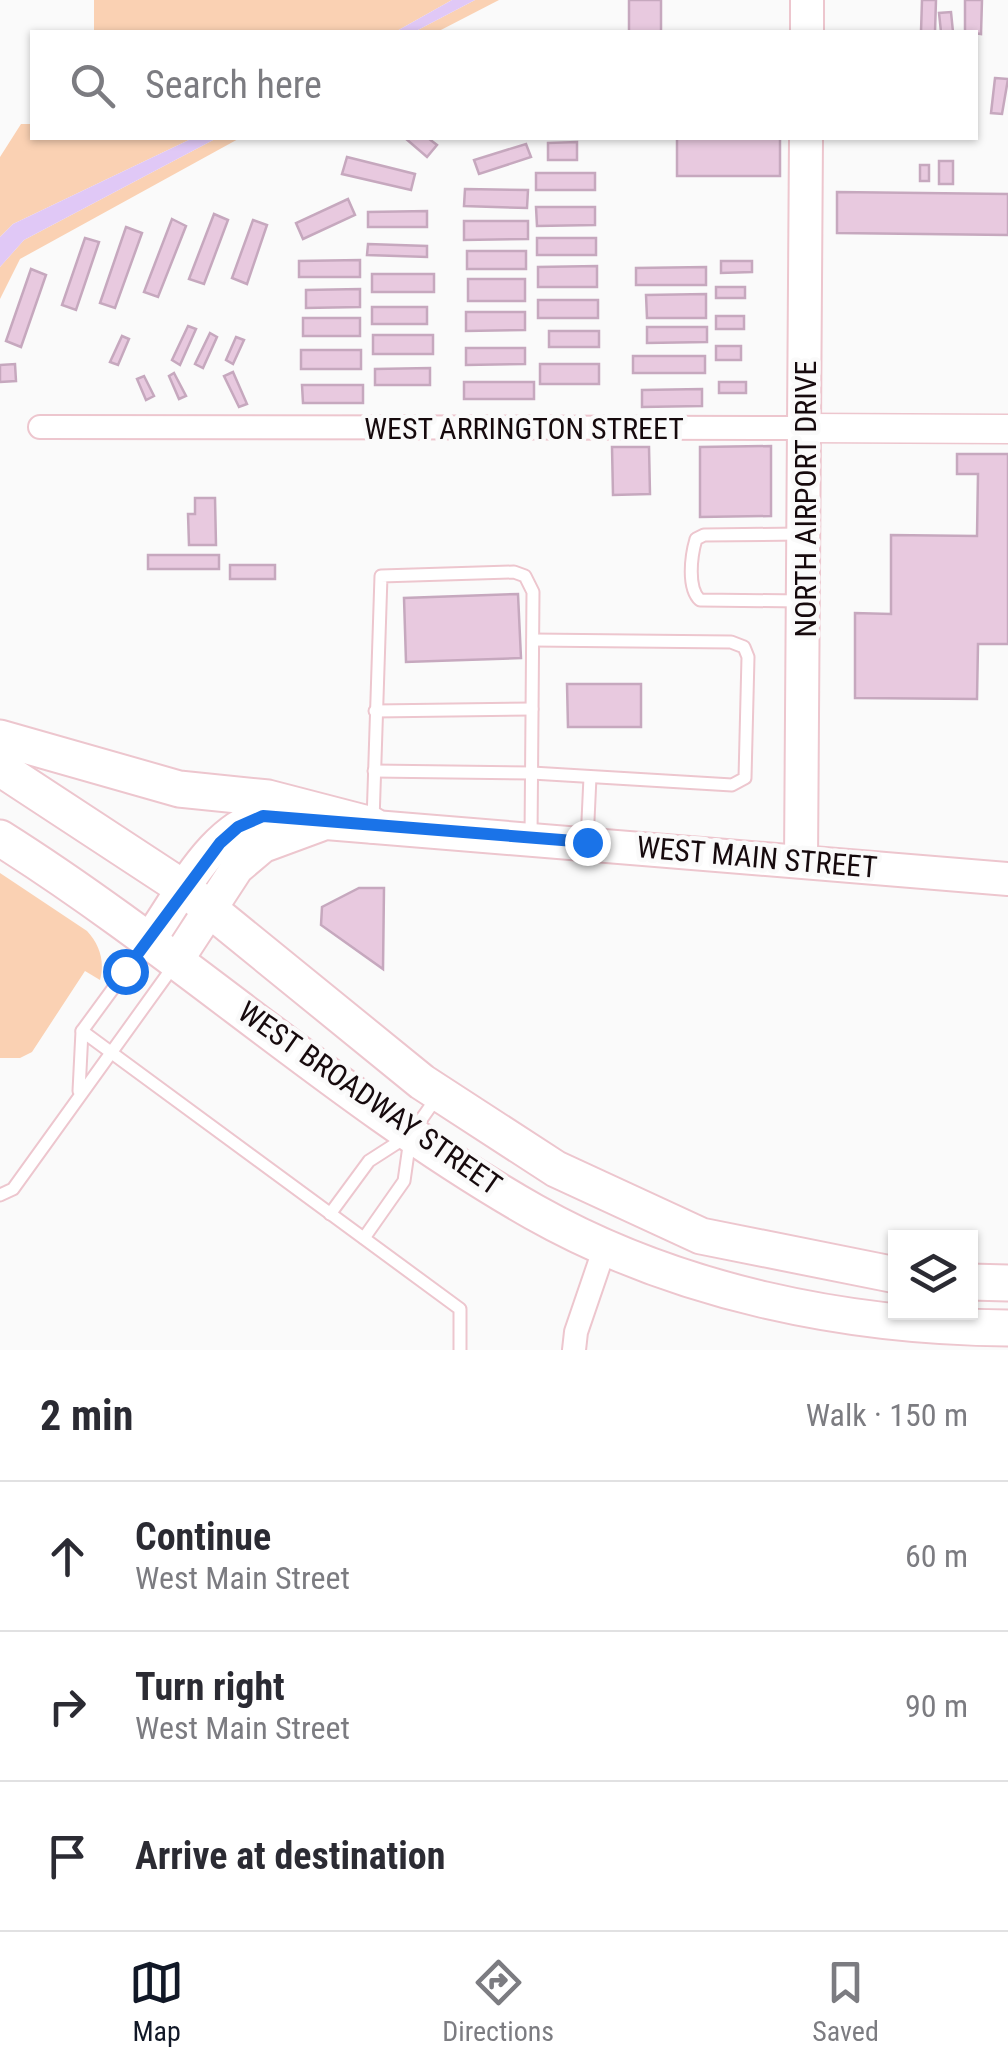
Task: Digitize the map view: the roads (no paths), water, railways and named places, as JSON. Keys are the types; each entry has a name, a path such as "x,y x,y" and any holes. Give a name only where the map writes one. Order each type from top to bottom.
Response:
{"main road":[{"path":"807,30 808,0"},
{"name":"NORTH AIRPORT DRIVE","path":"801,860 806,140"},
{"path":"0,738 179,789 268,798 372,826"},
{"name":"WEST BROADWAY STREET","path":"0,768 199,899 440,1094 556,1169 701,1236 888,1273"},
{"name":"WEST MAIN STREET","path":"163,950 199,899 263,846 326,824 1008,878"},
{"name":"WEST BROADWAY STREET","path":"0,838 163,950 410,1134 536,1214 686,1279 808,1309 933,1325 1008,1328"},
{"path":"978,1282 1008,1283"}],"street":[{"name":"WEST ARRINGTON STREET","path":"40,428 1008,429"},
{"path":"574,1350 576,1332 605,1247"}],"lane":[{"path":"804,534 704,535 696,539 692,586 700,600 804,601"},
{"path":"372,826 381,576 525,576 533,592 531,838"},
{"path":"374,771 532,773 739,783 747,770 748,657 744,647 730,642 533,640"},
{"path":"375,710 532,709"},
{"path":"587,842 590,776"},
{"path":"80,1090 82,1032 163,950"},
{"path":"0,1195 12,1190 110,1051 163,950"},
{"path":"82,1032 460,1309 460,1350"},
{"path":"330,1214 370,1161 410,1134 440,1094"},
{"path":"364,1238 404,1182 410,1134"}]}
